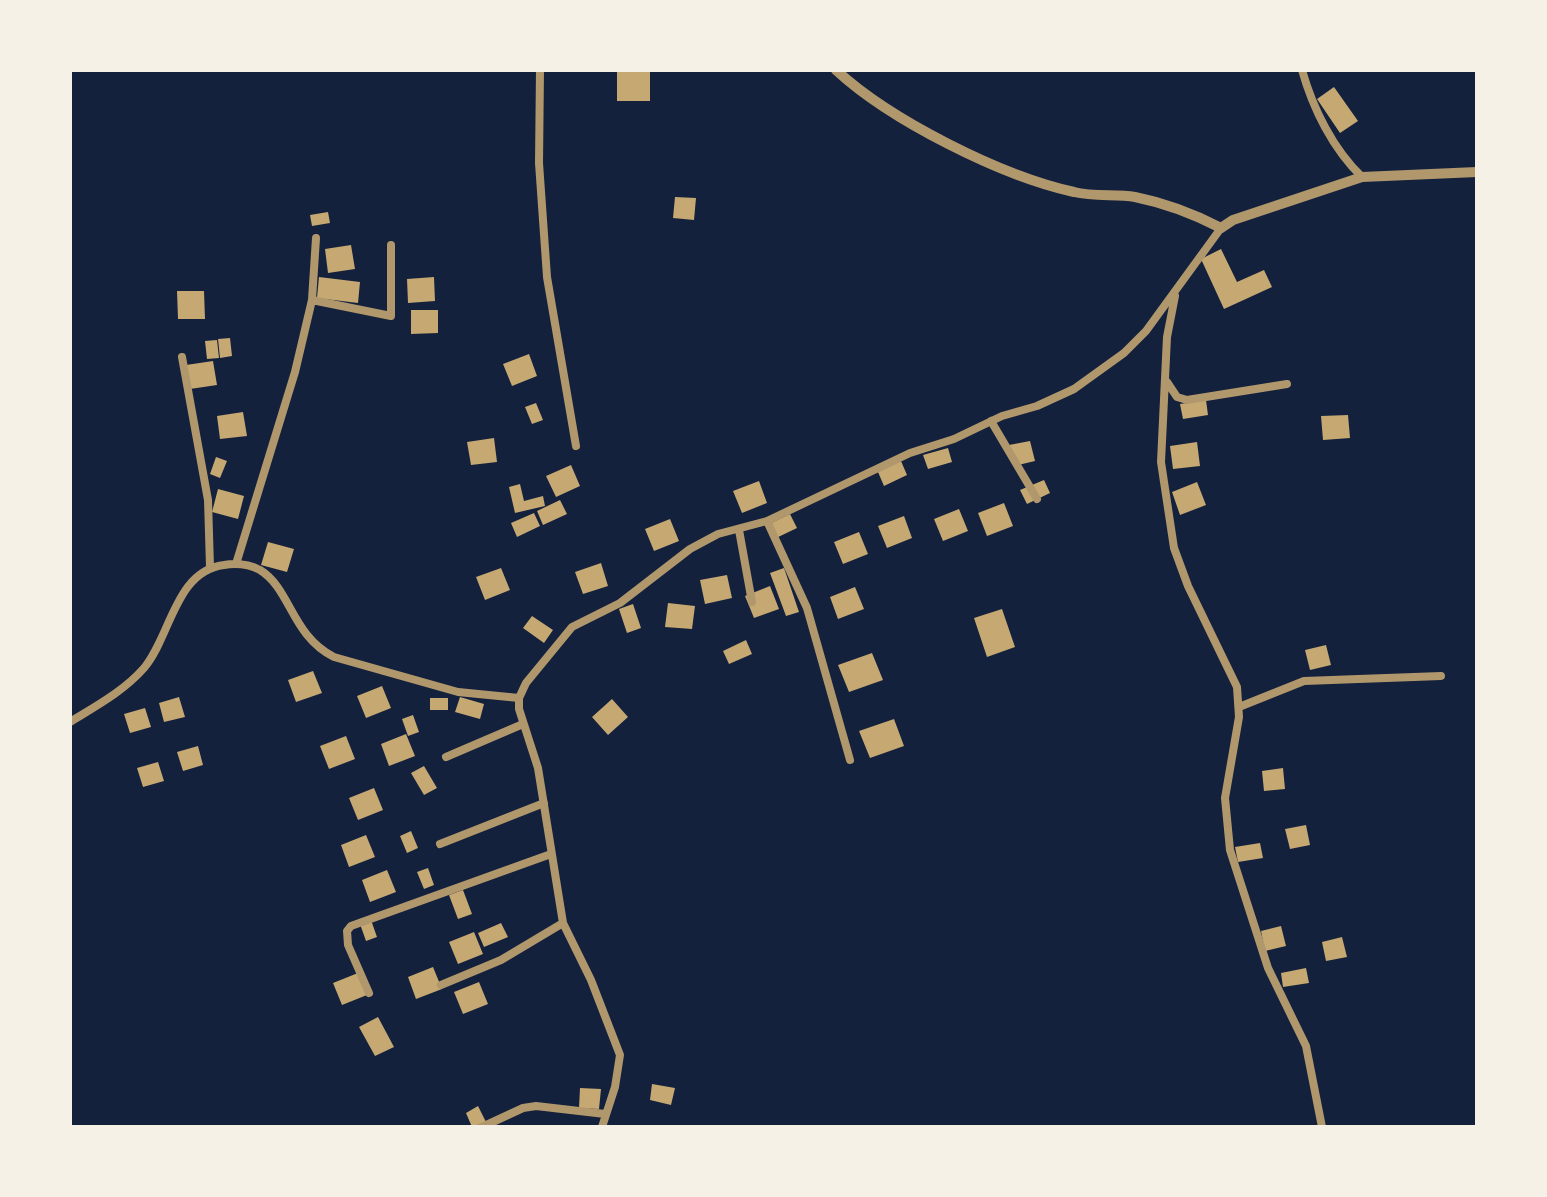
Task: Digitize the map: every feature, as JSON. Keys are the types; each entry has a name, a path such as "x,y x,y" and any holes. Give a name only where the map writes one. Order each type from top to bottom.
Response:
{"street":[{"path":"540,70 539,163 545,265 576,446"},
{"path":"836,70 881,108 967,151 1040,182 1075,193 1136,197 1191,213 1221,228"},
{"path":"1302,70 1323,124 1350,165 1362,177"},
{"path":"602,1127 615,1087 620,1055 591,980 563,923 538,768 523,724 519,698 526,683 578,621 620,603 690,549 718,534 767,521 910,453 954,439 991,421 1056,398 1108,365 1146,331 1221,228 1233,220 1362,177 1477,172"},
{"path":"236,564 265,477 312,300 316,238"},
{"path":"312,300 391,316 391,245"},
{"path":"1176,292 1167,337 1161,462 1174,548 1188,586 1234,677 1239,707 1225,798 1230,850 1268,968 1302,1036 1322,1127"},
{"path":"182,357 208,500 210,567"},
{"path":"1166,381 1177,397 1187,400 1287,384"},
{"path":"991,421 1037,499"},
{"path":"767,521 807,608 850,760"},
{"path":"739,530 752,602"},
{"path":"70,722 119,692 144,668 186,591 210,567 236,564 265,574 316,648 334,657 458,692 519,698"},
{"path":"1239,707 1304,681 1441,676"},
{"path":"446,757 523,724"},
{"path":"440,844 544,803"},
{"path":"369,993 348,945 347,931 351,926 551,854"},
{"path":"441,985 501,960 563,923"},
{"path":"482,1127 523,1108 536,1106 605,1114"}],"building":[{"path":"617,72 650,72 650,101 617,101"},
{"path":"1334,87 1358,121 1340,133 1317,99"},
{"path":"675,197 696,198 694,220 673,218"},
{"path":"328,212 330,223 312,226 310,215"},
{"path":"351,245 355,269 328,273 325,249"},
{"path":"1221,249 1237,282 1264,270 1272,287 1224,309 1201,259"},
{"path":"319,277 360,282 358,303 317,298"},
{"path":"434,277 435,301 408,303 407,279"},
{"path":"177,291 204,291 205,319 178,319"},
{"path":"411,310 438,310 438,333 411,334"},
{"path":"230,338 232,356 220,358 218,339"},
{"path":"217,340 219,358 207,359 205,341"},
{"path":"529,354 537,376 512,386 503,364"},
{"path":"213,361 217,385 190,389 186,365"},
{"path":"1206,400 1208,415 1183,419 1180,404"},
{"path":"536,403 543,420 532,424 525,407"},
{"path":"243,412 247,436 220,439 217,416"},
{"path":"1348,415 1350,438 1323,440 1321,416"},
{"path":"494,438 497,462 471,465 467,442"},
{"path":"1030,441 1035,461 1014,466 1009,445"},
{"path":"1197,442 1200,466 1173,469 1170,446"},
{"path":"948,448 952,462 928,469 923,455"},
{"path":"216,457 227,461 220,478 210,474"},
{"path":"901,461 907,475 884,486 878,472"},
{"path":"571,465 580,486 556,497 546,476"},
{"path":"1044,480 1050,493 1027,504 1020,490"},
{"path":"759,481 767,503 742,513 733,491"},
{"path":"1197,482 1206,505 1180,515 1172,492"},
{"path":"520,484 524,501 543,496 545,506 515,513 509,487"},
{"path":"218,489 244,496 238,519 212,512"},
{"path":"560,500 567,514 543,525 537,511"},
{"path":"1004,503 1013,526 987,536 978,513"},
{"path":"959,509 968,531 943,541 934,519"},
{"path":"534,513 540,526 517,537 511,523"},
{"path":"790,514 797,528 774,539 767,525"},
{"path":"904,516 912,538 887,548 878,526"},
{"path":"670,519 679,541 654,551 645,529"},
{"path":"859,532 868,554 843,564 834,542"},
{"path":"268,542 294,549 287,572 261,565"},
{"path":"601,563 608,586 583,594 575,572"},
{"path":"501,568 510,590 485,600 476,577"},
{"path":"784,568 799,612 786,616 770,573"},
{"path":"727,575 732,598 705,604 700,580"},
{"path":"770,586 779,609 754,618 745,596"},
{"path":"855,587 864,609 838,619 830,597"},
{"path":"668,603 695,606 692,629 665,627"},
{"path":"633,604 641,628 627,633 619,609"},
{"path":"1002,609 1015,647 987,657 974,618"},
{"path":"532,616 553,630 544,643 523,628"},
{"path":"746,640 752,654 729,664 723,651"},
{"path":"1326,645 1331,665 1310,670 1305,650"},
{"path":"872,653 883,680 849,692 838,665"},
{"path":"313,671 322,693 296,702 288,680"},
{"path":"382,686 391,708 366,718 357,696"},
{"path":"179,697 185,717 164,722 159,703"},
{"path":"460,697 484,704 480,719 455,712"},
{"path":"430,698 448,698 448,710 430,710"},
{"path":"612,699 628,717 608,735 592,717"},
{"path":"145,708 151,727 130,733 124,714"},
{"path":"413,715 419,732 408,736 402,719"},
{"path":"894,719 904,746 870,758 859,731"},
{"path":"406,734 415,756 389,766 381,744"},
{"path":"346,736 355,759 329,769 320,746"},
{"path":"198,746 203,765 183,771 177,752"},
{"path":"158,762 164,781 143,787 137,768"},
{"path":"424,766 437,788 424,795 411,773"},
{"path":"1283,768 1285,789 1264,791 1262,771"},
{"path":"374,788 383,810 358,820 349,798"},
{"path":"1306,825 1310,845 1290,849 1285,829"},
{"path":"411,831 418,848 407,853 400,836"},
{"path":"366,835 375,857 349,867 341,845"},
{"path":"1260,843 1263,858 1238,862 1235,847"},
{"path":"428,868 434,885 424,889 417,872"},
{"path":"387,870 396,892 370,902 362,880"},
{"path":"463,890 472,914 458,919 449,895"},
{"path":"371,920 377,937 366,941 360,924"},
{"path":"501,923 508,937 484,947 478,933"},
{"path":"1281,926 1286,946 1265,951 1261,931"},
{"path":"474,932 483,954 458,964 449,942"},
{"path":"1342,937 1347,957 1326,961 1322,942"},
{"path":"433,967 442,989 416,999 408,977"},
{"path":"1306,968 1309,983 1283,987 1281,973"},
{"path":"358,973 367,995 342,1005 333,983"},
{"path":"479,982 488,1004 463,1014 454,992"},
{"path":"378,1017 394,1047 375,1056 359,1027"},
{"path":"652,1084 675,1088 671,1105 650,1100"},
{"path":"580,1088 601,1089 599,1109 579,1108"},
{"path":"478,1106 486,1122 472,1127 466,1113"}]}
